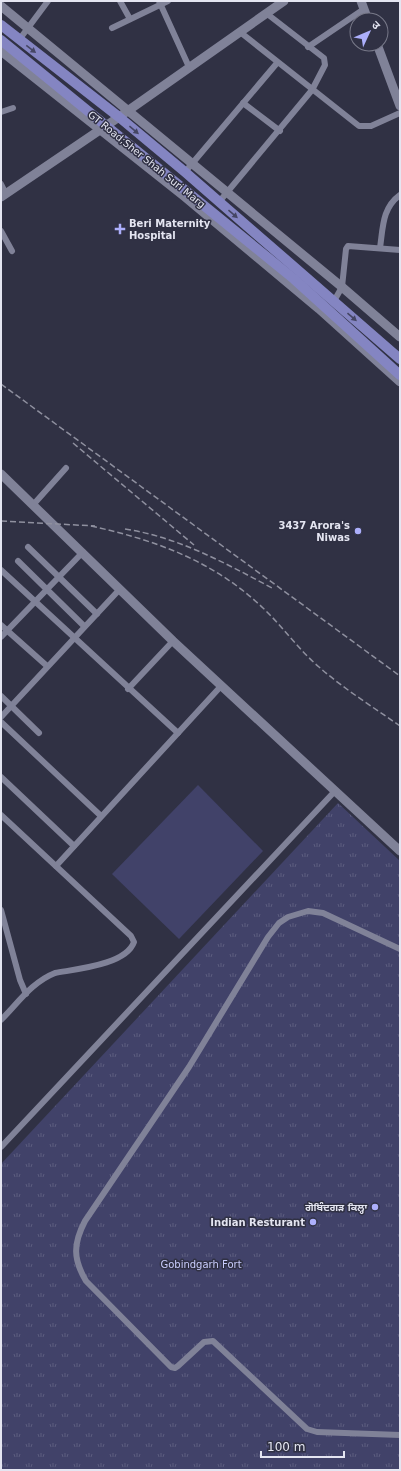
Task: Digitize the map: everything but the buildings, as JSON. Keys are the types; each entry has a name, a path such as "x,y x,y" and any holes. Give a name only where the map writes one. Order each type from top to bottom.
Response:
{"main road":[{"path":"3,196 128,111 284,1"},
{"path":"1,6 193,163 400,337"},
{"name":"GT Road;Sher Shah Suri Marg","path":"1,25 119,117 185,172 400,359"},
{"name":"GT Road;Sher Shah Suri Marg","path":"1,40 103,128 294,279 400,375"},
{"path":"1,50 103,128 319,309 400,382"},
{"path":"380,52 400,106"},
{"path":"1,474 83,552 119,590 400,851"}],"street":[{"path":"19,40 48,1"},
{"path":"120,1 130,19"},
{"path":"112,28 159,3 168,1"},
{"path":"159,3 189,67"},
{"path":"308,47 362,5"},
{"path":"219,202 280,131 312,90 326,63 324,58 266,13"},
{"path":"240,32 277,63 359,126 372,126 400,113"},
{"path":"185,172 277,63"},
{"path":"243,103 280,131"},
{"path":"1,112 13,108"},
{"path":"1,184 3,196"},
{"path":"380,248 388,208 400,196"},
{"path":"1,231 12,250"},
{"path":"334,301 342,287 347,247 350,245 400,250"},
{"path":"33,505 66,468"},
{"path":"28,547 97,614"},
{"path":"1,637 83,552"},
{"path":"18,561 84,626"},
{"path":"1,570 34,603 178,733"},
{"path":"1,717 119,590"},
{"path":"1,625 47,666"},
{"path":"128,689 173,641"},
{"path":"56,866 222,686"},
{"path":"1,696 39,733"},
{"path":"1,722 101,816"},
{"path":"1,777 74,846"},
{"path":"1,1147 335,791"},
{"path":"1,815 131,936 134,942 126,951 113,960 55,973 35,984 1,1020"},
{"path":"1,910 26,994"},
{"path":"400,949 318,912 300,912 279,923 250,964 189,1067 85,1222 77,1238 76,1248 78,1265 86,1282 172,1367 175,1368 178,1366 204,1342 213,1341 307,1429 317,1432 400,1435"},
{"path":"1,938 8,935"}],"green space":[{"path":"198,785 263,851 179,939 112,874"},
{"name":"Gobindgarh Fort","path":"338,803 400,861 400,1470 1,1470 1,1164"}],"railway":[{"path":"1,384 400,676"},
{"path":"73,443 194,545"},
{"path":"1,521 95,526"},
{"path":"91,526 138,538 161,546 204,565 224,577 263,608 319,667 348,690 400,726"},
{"path":"125,529 164,538 201,552 272,588"}],"place":[{"name":"Beri Maternity Hospital","path":"120,229"},
{"name":"3437 Arora's Niwas","path":"358,531"},
{"name":"ਗੋਬਿੰਦਗੜ ਕਿਲ੍ਹਾ","path":"375,1207"},
{"name":"Indian Resturant","path":"313,1222"}]}
